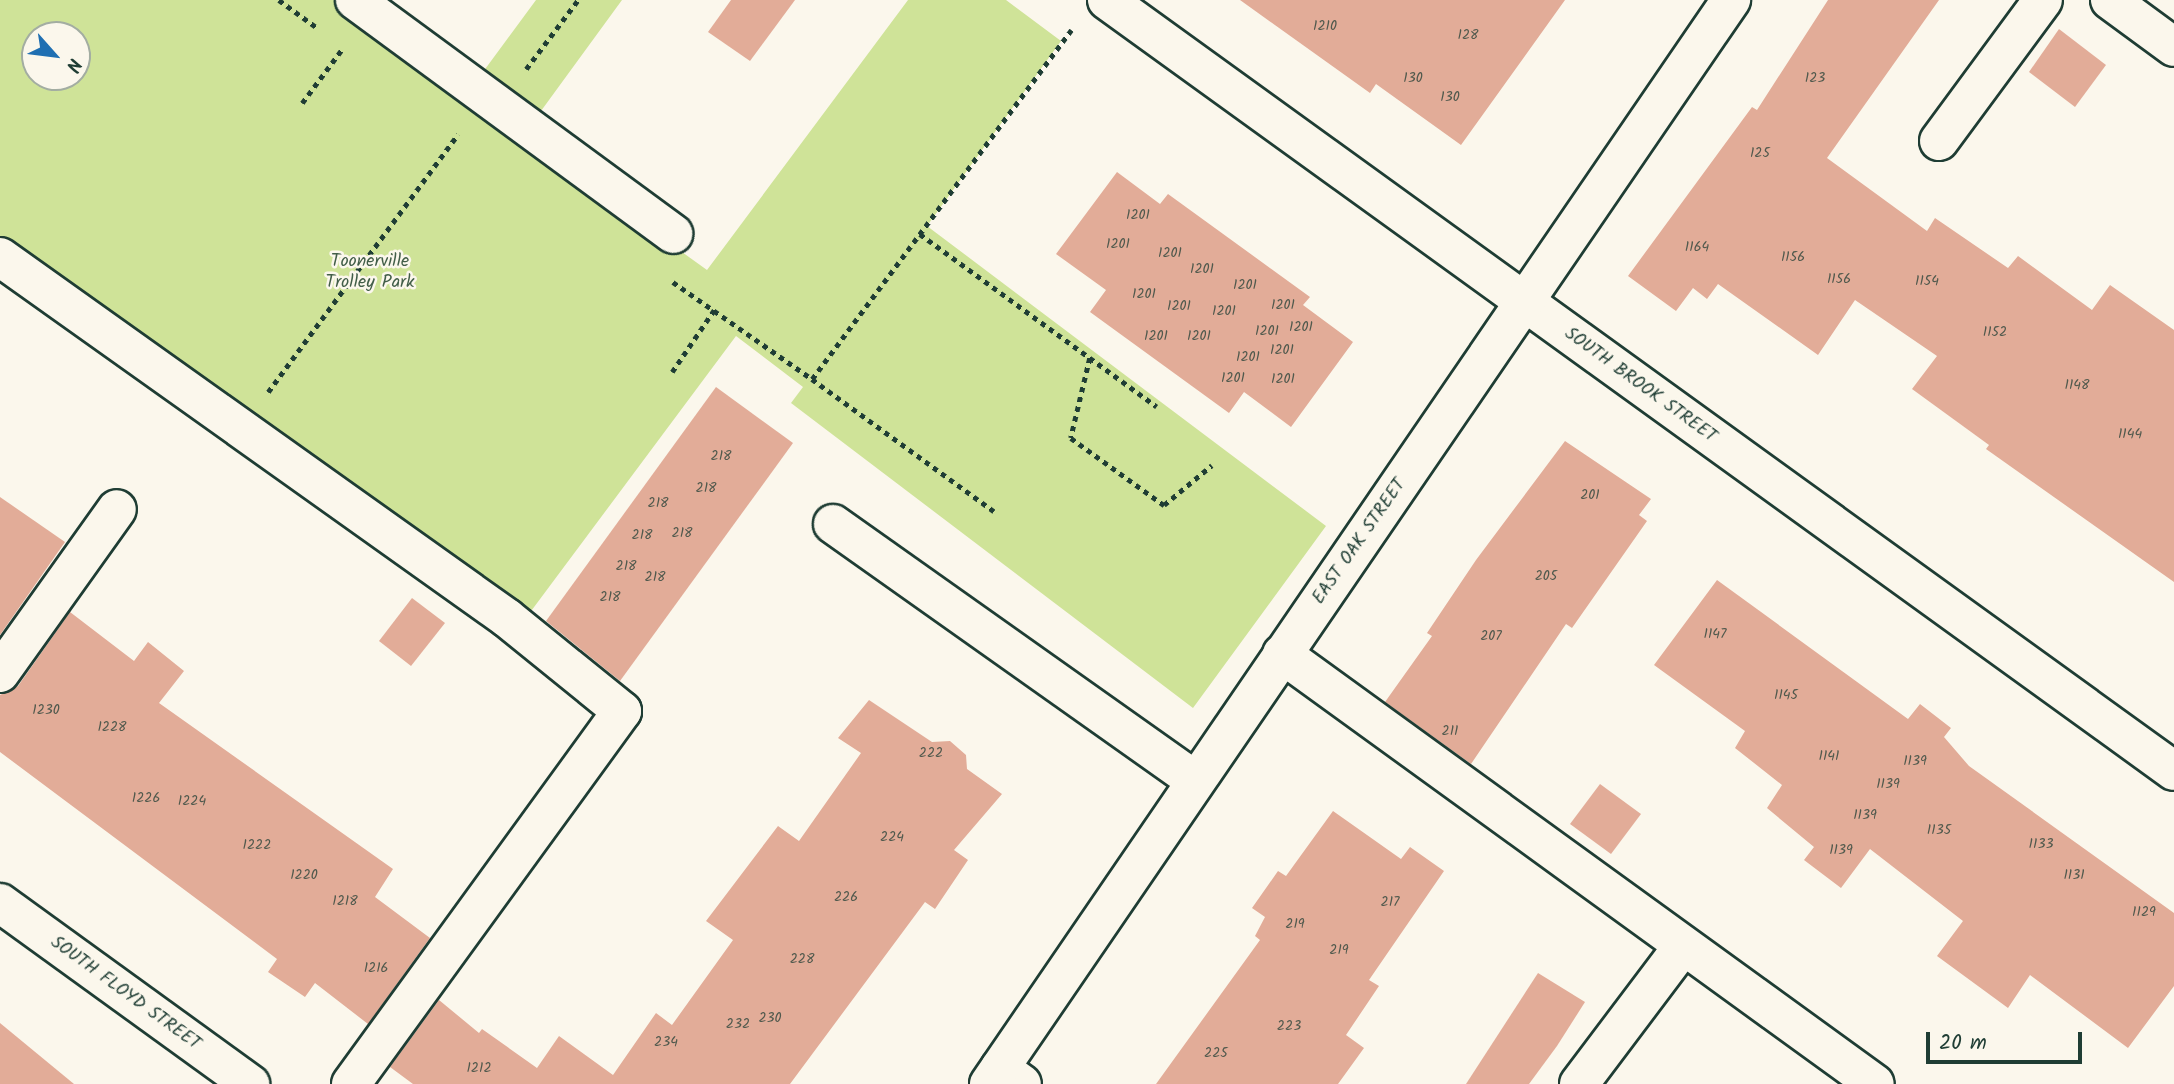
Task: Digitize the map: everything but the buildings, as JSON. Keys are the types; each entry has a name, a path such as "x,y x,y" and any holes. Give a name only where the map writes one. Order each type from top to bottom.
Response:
{"street":[{"path":"355,0 673,234"},
{"name":"EAST OAK STREET","path":"1004,1079 1194,780 1525,304 1731,0"},
{"path":"1939,141 2043,0"},
{"path":"2124,4 2174,47"},
{"name":"SOUTH BROOK STREET","path":"1131,7 1525,304 2174,771"},
{"path":"0,257 507,618 622,712 351,1084"},
{"path":"0,673 117,509"},
{"path":"833,524 1194,780"},
{"path":"1282,654 1875,1084"},
{"name":"SOUTH FLOYD STREET","path":"0,903 250,1084"},
{"path":"1579,1084 1683,946"}],"path":[{"path":"264,398 459,132 488,120 578,0"},
{"path":"812,379 1071,30"},
{"path":"302,103 344,47"},
{"path":"459,132 470,139"},
{"path":"920,234 1157,407"},
{"path":"670,279 994,511"},
{"path":"671,372 714,310"},
{"path":"1090,358 1071,438 1164,505 1212,465"}],"green space":[{"name":"Toonerville Trolley Park","path":"0,0 337,0 466,95 536,0 622,0 522,137 707,270 908,0 1006,0 1061,41 927,226 1326,526 1193,708 791,403 803,387 736,336 514,634 0,249"}]}
